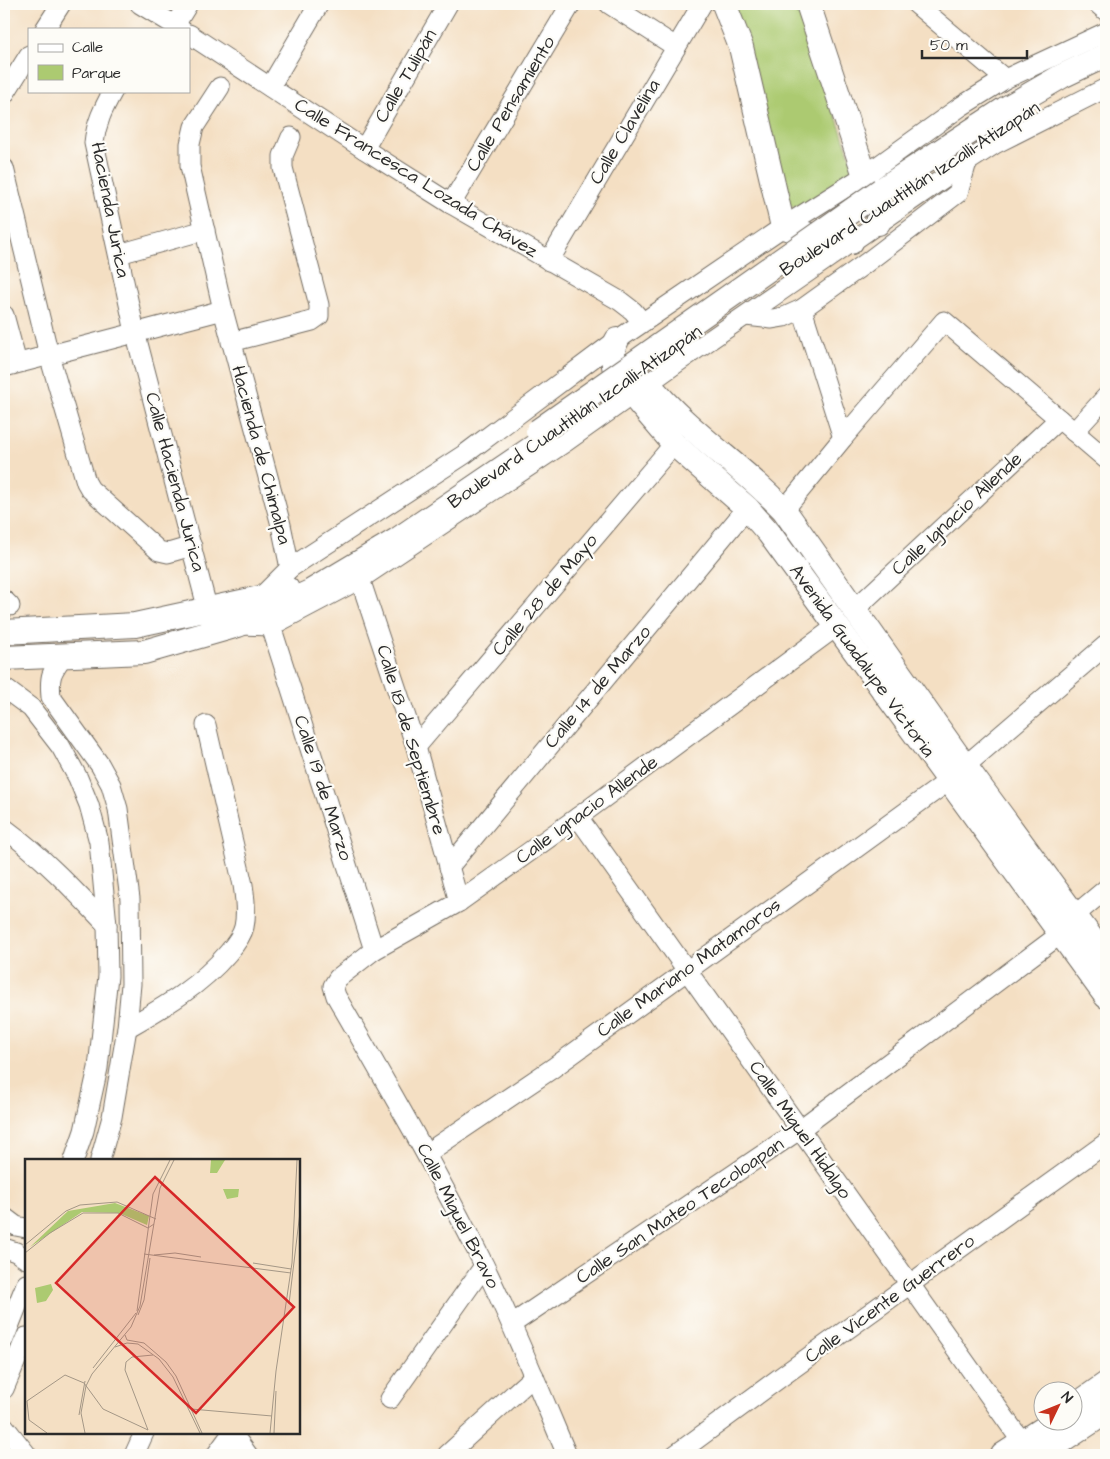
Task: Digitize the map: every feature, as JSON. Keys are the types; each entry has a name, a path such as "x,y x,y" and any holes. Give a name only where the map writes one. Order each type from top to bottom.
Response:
{"main road":[{"path":"724,4 741,47 783,227 832,241 851,242"},
{"path":"808,4 878,215 878,223"},
{"name":"Boulevard Cuautitlán Izcalli-Atizapán","path":"4,658 144,652 238,625 301,581 391,532 897,180 1005,109 1062,76 1106,55"},
{"name":"Boulevard Cuautitlán Izcalli-Atizapán","path":"4,632 136,625 260,598 397,540 887,201 1012,120 1068,87 1106,69"},
{"name":"Avenida Guadalupe Victoria","path":"617,340 613,348 614,366 640,389 673,412 762,487 784,510 855,609 957,773"},
{"name":"Avenida Guadalupe Victoria","path":"640,389 652,420 674,444 747,508 769,533 837,626 957,773 1069,924 1106,996"},
{"name":"Avenida Guadalupe Victoria","path":"1069,924 1106,958"},
{"path":"1082,1401 1106,1384"},
{"path":"1022,1451 1106,1412"},
{"path":"1022,1451 1043,1432"}],"street":[{"path":"46,28 60,4"},
{"name":"Calle Francesca Lozada Chávez","path":"140,4 180,28"},
{"path":"182,28 188,4"},
{"path":"270,87 319,4"},
{"name":"Calle Tulipán","path":"364,149 448,4"},
{"name":"Calle Pensamiento","path":"451,204 572,4"},
{"path":"608,4 676,47"},
{"name":"Calle Clavelina","path":"549,261 702,4"},
{"path":"916,4 1005,78"},
{"path":"1098,4 1106,11"},
{"path":"301,581 465,454 642,322 783,227 864,176 960,107 1005,78 1106,32"},
{"name":"Calle Francesca Lozada Chávez","path":"190,34 451,204 620,301 633,310 642,322"},
{"path":"4,95 28,57"},
{"name":"Hacienda de Chimalpa","path":"220,87 194,127 190,144 190,166 231,342 281,525 301,581"},
{"path":"238,625 271,626 360,579 568,441 967,162 995,144 1106,88"},
{"name":"Hacienda Jurica","path":"112,92 99,115 94,144 135,332"},
{"path":"231,342 312,321 319,316 319,305 283,168 283,156 291,137"},
{"path":"746,316 772,319 784,317 802,309 866,264 958,193 967,162"},
{"path":"4,168 49,354 86,482 90,489 159,551 168,553 192,546"},
{"path":"118,254 205,230"},
{"path":"802,309 843,438"},
{"path":"4,315 10,365 223,310"},
{"path":"784,510 944,321 1106,460"},
{"name":"Calle Hacienda Jurica","path":"135,332 213,632"},
{"path":"1074,432 1106,397"},
{"name":"Calle Ignacio Allende","path":"855,609 1059,419"},
{"name":"Calle 28 de Mayo","path":"416,746 674,444"},
{"name":"Calle 14 de Marzo","path":"449,867 747,508"},
{"name":"Calle 18 de Septiembre","path":"360,579 416,746 459,902"},
{"name":"Calle 19 de Marzo","path":"271,626 374,950"},
{"name":"Calle Ignacio Allende","path":"333,986 338,978 374,950 459,902 578,817 837,626"},
{"name":"Calle Mariano Matamoros","path":"427,1153 553,1068 957,773 1106,645"},
{"path":"63,656 52,672 50,697 100,765 111,785 118,809 130,899 131,984 126,1028 104,1158"},
{"path":"4,688 31,708 61,747 90,805 99,842 107,925 107,986 100,1056 84,1131 74,1159"},
{"path":"126,1028 165,1007 193,987 218,964 235,944 244,927 245,903 243,884 206,725"},
{"name":"Calle Miguel Hidalgo","path":"578,817 909,1285 1022,1451"},
{"path":"4,828 20,839 56,871 107,925"},
{"name":"Calle San Mateo Tecoloapan","path":"512,1324 799,1130 1069,924 1106,888"},
{"name":"Calle Miguel Bravo","path":"333,986 336,996 427,1153 484,1266 512,1324 567,1455"},
{"path":"84,1131 104,1158"},
{"name":"Calle Vicente Guerrero","path":"675,1455 1106,1143"},
{"path":"5,1222 25,1228"},
{"path":"390,1399 484,1266"},
{"path":"4,1339 25,1286"},
{"path":"4,1389 25,1339"},
{"path":"447,1455 534,1376"},
{"path":"4,1426 27,1455"},
{"path":"134,1455 144,1434"},
{"path":"216,1455 231,1434"},
{"path":"233,1434 248,1455"}],"green space":[{"path":"726,4 797,4 855,171 801,207 793,207 786,202"}]}
